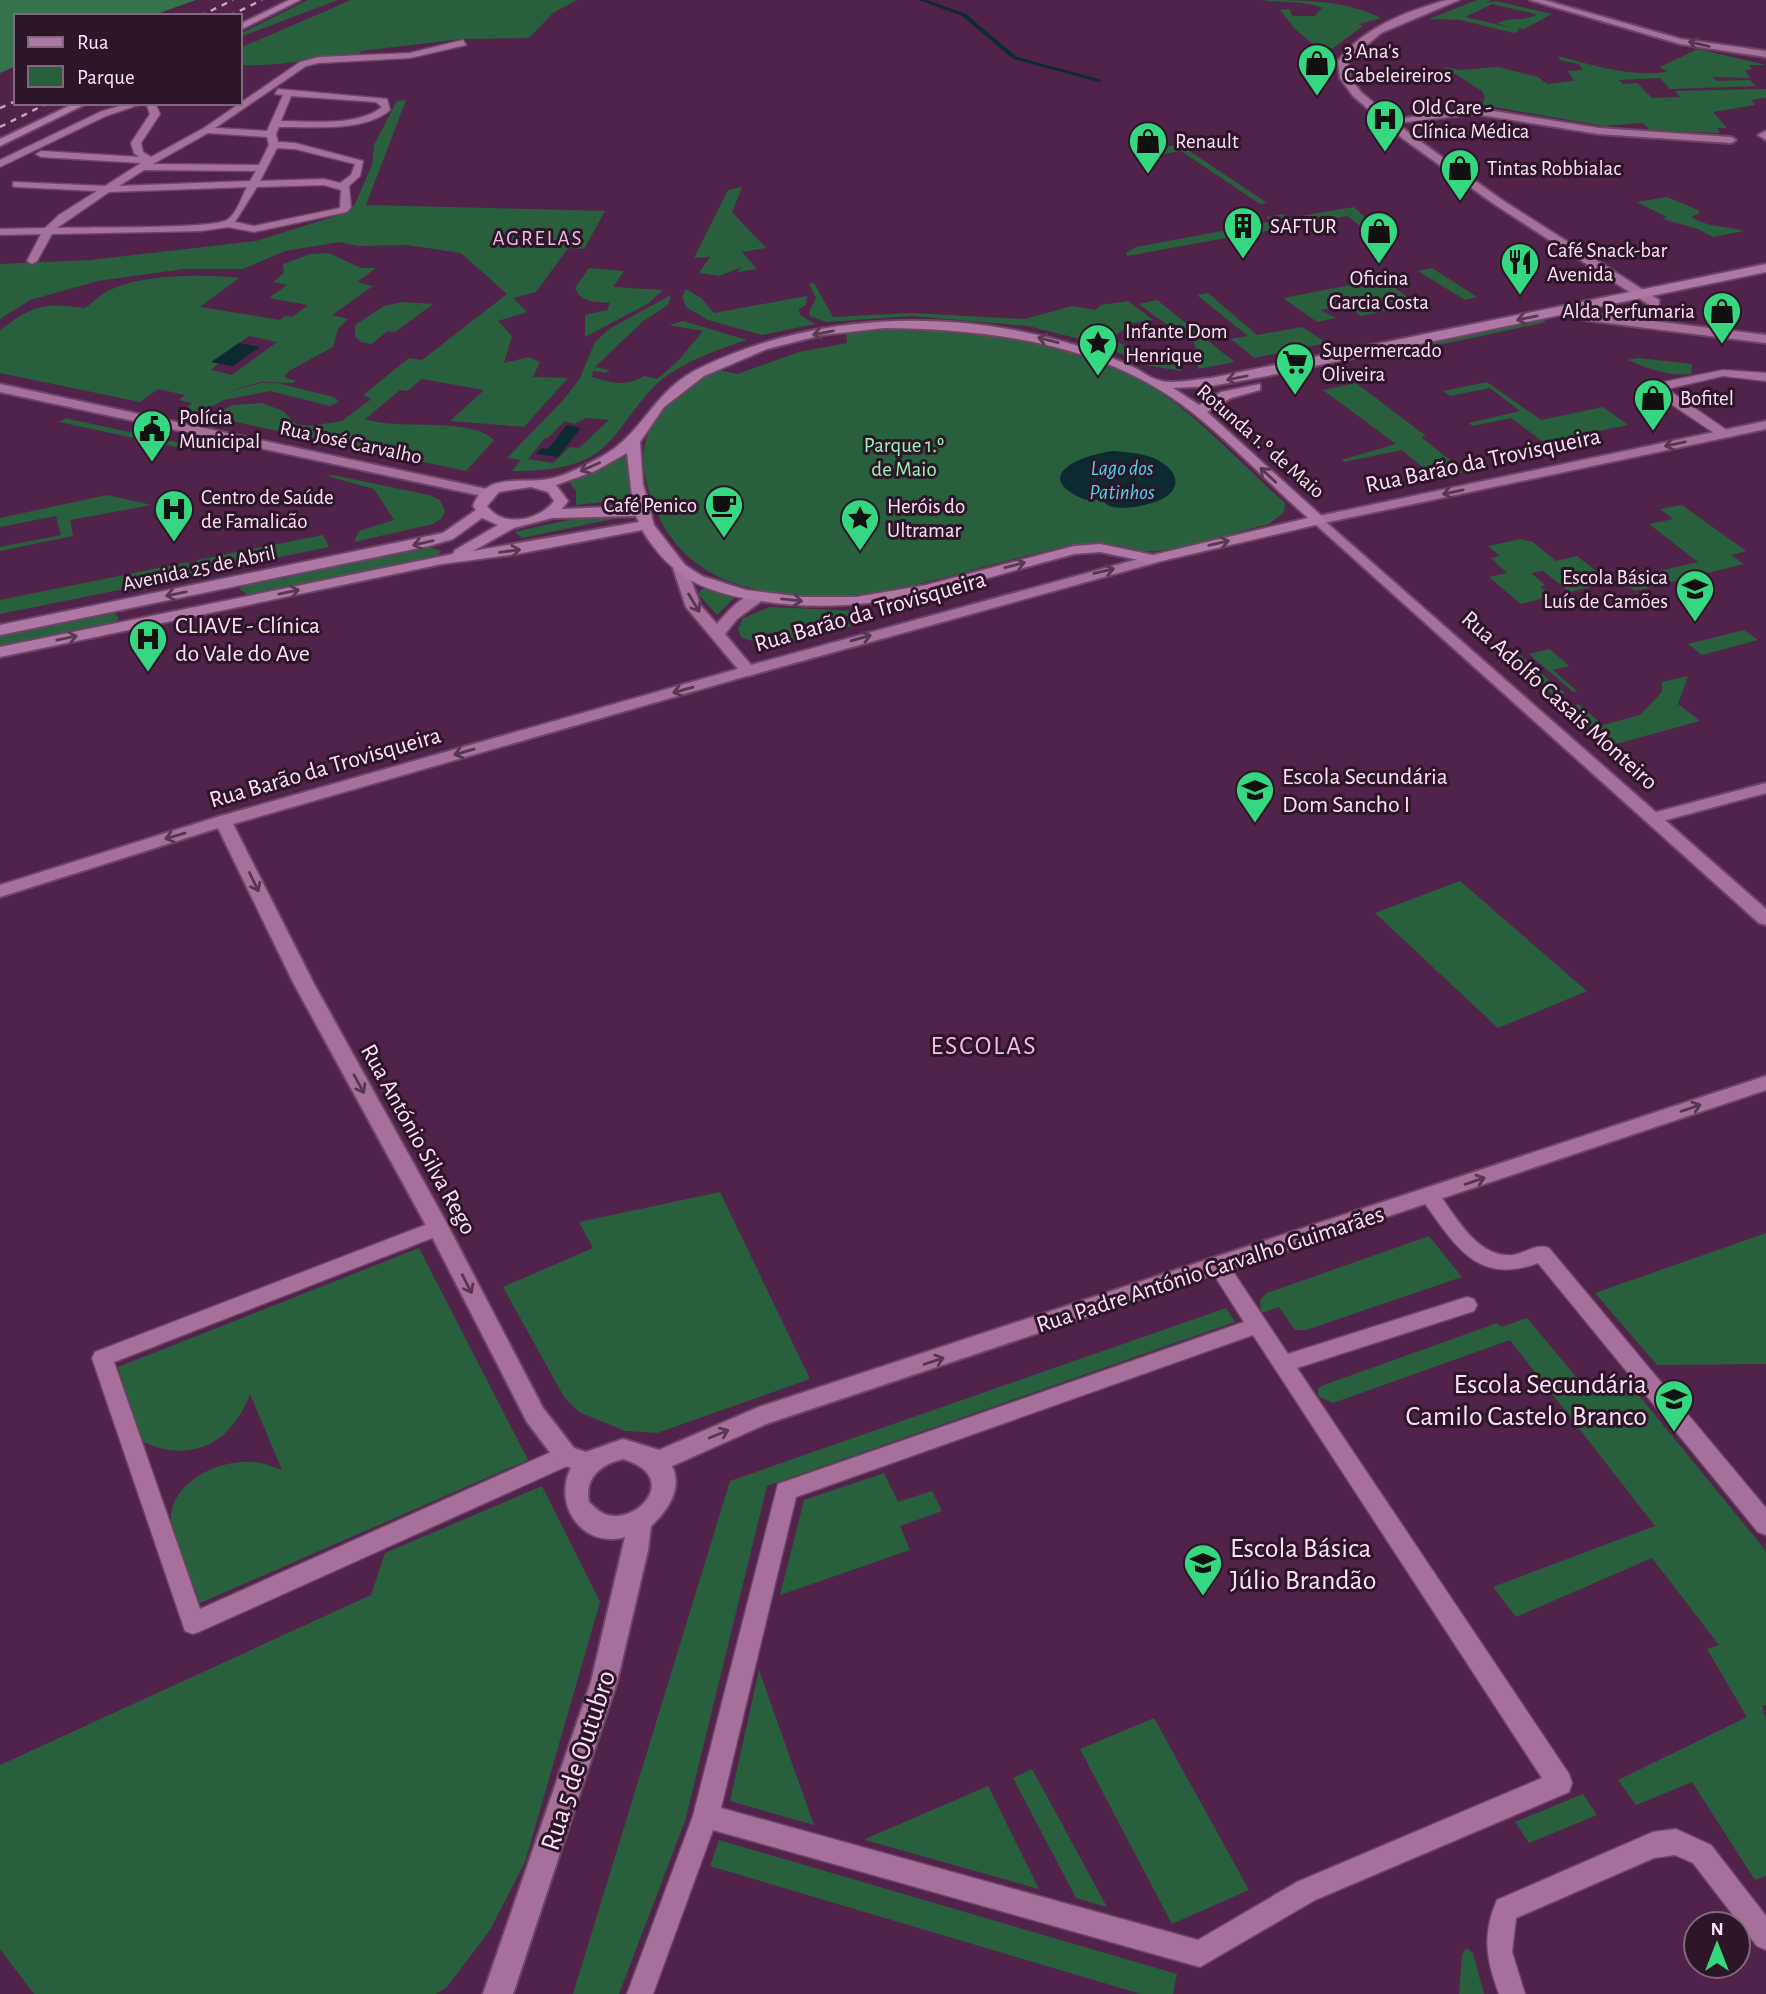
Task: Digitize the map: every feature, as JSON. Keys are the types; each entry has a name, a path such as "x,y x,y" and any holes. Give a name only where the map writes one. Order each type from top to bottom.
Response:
{"main road":[{"path":"242,26 296,0"},
{"path":"0,143 79,105"},
{"path":"1156,385 1211,382 1262,373 1766,268"},
{"path":"1199,411 1226,395 1275,383 1766,280"},
{"name":"Rotunda 1.º de Maio","path":"633,441 671,393 705,370 771,345 841,330 912,325 1021,334 1085,351 1156,385 1199,411 1319,520"},
{"path":"1351,355 1364,364"},
{"path":"1262,373 1275,383"},
{"path":"512,523 489,517 482,512 480,506 487,494 506,484 542,484 593,468 633,441 645,518 680,568 723,587 758,596 813,602 875,600 1074,550 1100,548 1153,559"},
{"path":"542,484 553,488 561,500 551,514"},
{"name":"Avenida 25 de Abril","path":"0,631 429,542 448,536 482,512"},
{"name":"Avenida 25 de Abril","path":"442,559 470,549 512,523 540,519 551,514 645,518"},
{"name":"Avenida 25 de Abril","path":"0,652 442,559 517,550 645,518"},
{"name":"Rua Barão da Trovisqueira","path":"1153,559 1319,520"},
{"path":"216,586 223,606"},
{"path":"145,600 151,621"}],"street":[{"path":"1455,0 1419,12 1376,33 1354,48 1343,61 1345,78 1388,121 1479,189 1655,303"},
{"path":"1534,0 1677,38 1738,52 1766,54"},
{"path":"1388,121 1475,111 1600,131 1731,140"},
{"path":"1588,317 1766,339"},
{"name":"Rua José Carvalho","path":"0,388 487,494"},
{"name":"Rua Barão da Trovisqueira","path":"1319,520 1766,425"},
{"name":"Rua Adolfo Casais Monteiro","path":"1319,520 1766,919"},
{"name":"Rua Barão da Trovisqueira","path":"0,891 223,821 1084,576 1153,559"},
{"path":"680,568 694,607 748,671"},
{"path":"718,633 732,616 758,596"},
{"path":"1655,818 1759,790 1766,804"},
{"name":"Rua António Silva Rego","path":"223,821 304,984 438,1228 535,1415 577,1460"},
{"name":"Rua Padre António Carvalho Guimarães","path":"656,1462 759,1417 1219,1267 1766,1083"},
{"path":"623,1449 647,1455 656,1462 663,1473 665,1487 661,1501 639,1522 611,1527 586,1518 578,1508 575,1485 577,1460 623,1449"},
{"name":"Rua 5 de Outubro","path":"498,1994 604,1682 636,1550 639,1522"}],"lane":[{"path":"32,261 48,231 79,206 207,130 297,67 310,62 418,55 463,43"},
{"path":"228,224 238,214 263,168 288,93"},
{"path":"207,130 234,134 273,134 361,121 383,114 387,108 384,102 376,99 288,93 242,96"},
{"path":"0,164 103,114 134,105"},
{"path":"147,164 136,143 155,114 151,105"},
{"path":"16,184 111,189 256,183 324,182 344,185 355,176 359,163 357,161 295,146 273,134"},
{"path":"41,154 147,164 263,168"},
{"path":"0,232 201,228 228,224 254,229 343,210 347,198 344,185"},
{"path":"1724,434 1663,393 1663,385 1723,373 1766,377"},
{"path":"1430,1196 1471,1248 1489,1261 1511,1264 1542,1253 1766,1525"},
{"path":"438,1228 102,1358 192,1623 577,1460"},
{"path":"706,1816 1200,1954 1306,1891 1560,1783 1219,1267"},
{"path":"1284,1364 1467,1304"},
{"path":"640,1994 706,1816 786,1491 1258,1325"},
{"path":"1513,1994 1498,1956 1497,1931 1506,1909 1653,1845 1676,1842 1702,1854 1766,1937"}],"green space":[{"path":"0,0 196,0 157,14 14,14 14,67 0,73"},
{"path":"308,0 338,0 242,36 242,33"},
{"path":"351,0 577,0 553,13 529,38 461,39 270,65 242,65 242,47"},
{"path":"1263,0 1338,4 1381,18 1359,24 1363,26 1325,54 1295,29 1280,10 1290,9 1292,16 1315,16 1322,8 1309,4"},
{"path":"1477,0 1491,0 1487,3 1496,1 1552,14 1524,29 1517,28 1519,31 1514,33 1460,20 1429,19","holes":["1492,4 1535,14 1497,23 1513,28 1465,17"]},
{"path":"1698,49 1766,65 1749,65 1752,69 1745,70 1750,78 1712,77 1717,81 1750,80 1756,86 1670,89 1660,78 1619,80 1623,84 1637,83 1652,98 1680,97 1675,91 1766,89 1766,98 1751,100 1755,105 1713,112 1727,128 1717,128 1720,133 1650,130 1643,123 1604,126 1482,105 1485,97 1482,91 1444,67 1461,70 1498,67 1538,77 1547,84 1574,81 1568,71 1583,70 1579,64 1560,60 1558,56 1613,70 1653,73 1667,72 1660,67"},
{"path":"406,100 366,205 605,211 584,249 568,248 536,292 513,298 527,312 498,321 512,336 504,363 529,357 540,362 533,377 568,378 524,427 450,421 484,390 422,379 407,391 400,390 365,419 396,424 468,428 494,440 466,471 212,417 232,405 262,403 283,411 296,424 310,426 342,421 371,399 363,395 409,358 422,360 507,294 461,253 407,245 358,246 339,242 285,251 243,269 184,269 98,281 30,300 0,319 0,264 90,260 256,241 339,215 354,206 372,165 374,145 397,101"},
{"path":"1156,146 1181,146 1267,203 1260,204 1181,151 1164,154"},
{"path":"742,187 732,212 766,248 742,252 757,269 737,272 742,267 719,276 699,273 710,257 694,258 728,190"},
{"path":"1667,197 1698,210 1700,213 1691,217 1697,220 1744,231 1713,237 1698,229 1663,219 1667,217 1636,202"},
{"path":"1354,207 1376,227 1364,229 1347,216 1127,256 1126,253 1136,247 1265,223 1270,221 1267,217 1283,214 1288,218"},
{"path":"329,253 361,268 376,268 357,282 373,286 332,315 348,319 338,329 333,347 289,371 284,377 296,381 260,382 227,392 261,383 277,383 334,397 339,402 330,406 270,391 224,400 198,414 182,411 192,403 179,400 185,395 158,389 140,402 0,373 0,330 12,321 40,307 85,308 108,291 141,280 192,276 239,278 200,307 280,320 285,316 292,317 308,305 269,298 287,285 273,282 284,273 283,264 310,254","holes":["249,336 277,342 232,375 211,370 218,364 212,362"]},
{"path":"589,268 624,271 613,287 663,290 649,303 585,337 585,315 607,310 610,303 590,301 581,297 575,288"},
{"path":"1432,268 1477,297 1465,300 1418,271"},
{"path":"1382,279 1409,298 1380,304 1388,310 1361,316 1345,305 1320,310 1336,318 1317,322 1283,298"},
{"path":"814,283 833,317 912,313 1025,319 1072,306 1095,310 1101,305 1128,301 1153,320 1132,323 1110,340 1176,362 1182,371 1150,366 1095,343 1028,326 912,316 826,322 810,316 809,312 816,298 809,284"},
{"path":"686,289 701,298 714,313 807,296 806,305 799,309 800,315 815,324 762,335 708,320 686,307 682,296"},
{"path":"1208,293 1257,335 1302,327 1327,343 1254,358 1231,339 1248,336 1197,295"},
{"path":"671,295 668,305 642,322 595,367 610,370 606,373 593,371 592,377 619,383 631,382 644,376 657,379 677,362 703,331 669,325 683,321 747,340 691,361 660,381 612,439 584,460 561,467 512,471 521,460 507,458 565,398 580,378 595,342 609,329","holes":["586,418 609,420 579,448 570,447 553,463 528,459 545,438 565,421 574,424"]},
{"path":"1157,300 1235,362 1198,369 1197,351 1192,339 1139,304"},
{"path":"402,302 433,304 395,332 388,331 371,344 361,342 355,336 355,325 384,306"},
{"path":"1541,319 1547,322 1382,357 1377,354"},
{"name":"Parque 1.º de Maio","path":"878,329 954,330 992,334 1068,349 1103,362 1138,378 1185,411 1285,503 1284,512 1269,524 1169,549 1150,551 1109,544 1071,546 904,587 862,594 820,597 777,593 734,583 700,566 674,541 649,493 644,456 646,439 662,411 673,398 716,369 737,374 799,352 847,343 846,333"},
{"path":"1638,358 1692,364 1691,374 1666,373 1627,360"},
{"path":"1487,382 1541,420 1603,407 1628,425 1574,436 1586,446 1557,452 1511,418 1473,426 1468,423 1520,411 1490,388 1450,396 1443,391"},
{"path":"1356,383 1426,436 1421,437 1465,472 1436,478 1402,450 1344,462 1341,460 1396,444 1323,390"},
{"path":"66,418 195,446 190,450 59,422"},
{"path":"619,458 626,458 631,499 576,505 576,491 568,481 601,470"},
{"path":"327,476 429,495 440,500 445,511 442,518 433,524 354,542 359,531 394,520 374,489"},
{"path":"107,495 152,505 70,520 73,536 0,551 0,547 61,535 56,516 0,527 0,518"},
{"path":"1682,505 1746,551 1731,555 1744,564 1635,591 1621,580 1698,562 1649,524 1673,519 1660,509"},
{"path":"578,518 618,518 522,538 514,532"},
{"path":"323,535 329,547 201,573 197,560"},
{"path":"1521,539 1533,542 1556,561 1577,556 1610,582 1570,592 1543,571 1531,573 1545,585 1540,587 1551,596 1521,604 1489,577 1507,573 1491,558 1500,556 1488,546"},
{"path":"429,547 441,551 437,556 249,596 239,589 244,584"},
{"path":"188,562 193,575 0,614 0,600"},
{"path":"710,588 735,597 717,615 698,594 702,589"},
{"path":"770,607 859,611 868,621 804,640 771,644 741,637 738,629 743,618"},
{"path":"112,611 119,618 114,624 0,648 0,635"},
{"path":"1744,630 1758,640 1702,655 1688,644"},
{"path":"1550,649 1569,666 1553,670 1577,691 1573,692 1529,654"},
{"path":"1520,655 1565,693 1554,696 1510,658"},
{"path":"1688,676 1678,704 1700,721 1612,745 1567,707 1578,704 1603,725 1640,715 1662,692 1662,682"},
{"path":"1460,881 1587,991 1498,1028 1375,913"},
{"path":"720,1192 810,1379 657,1433 625,1431 579,1412 564,1397 503,1287 593,1248 579,1222"},
{"path":"1766,1233 1766,1364 1657,1365 1595,1293"},
{"path":"1429,1236 1462,1277 1306,1330 1295,1330 1279,1307 1261,1313 1260,1300 1267,1293"},
{"path":"419,1248 528,1460 200,1603 171,1522 174,1503 190,1482 226,1465 255,1462 282,1470 250,1394 232,1425 221,1437 208,1445 177,1451 141,1441 118,1367"},
{"path":"1226,1308 1235,1322 767,1486 685,1821 619,1994 573,1994 730,1481"},
{"path":"1527,1318 1587,1390 1624,1377 1766,1551 1766,1705 1762,1706 1766,1719 1766,1876 1755,1880 1692,1782 1636,1805 1618,1780 1747,1717 1707,1649 1719,1645 1652,1558 1516,1617 1493,1587 1655,1526 1510,1340 1333,1403 1318,1396 1318,1389 1324,1385 1497,1323 1501,1327"},
{"path":"884,1473 898,1502 932,1491 942,1511 900,1526 910,1550 780,1595 804,1500"},
{"path":"542,1486 600,1602 525,1862 490,1930 447,1987 436,1994 34,1994 0,1949 0,1765 371,1595 385,1553"},
{"path":"759,1670 814,1825 730,1801"},
{"path":"1154,1718 1249,1890 1172,1924 1080,1749"},
{"path":"1032,1769 1107,1907 1076,1898 1013,1778"},
{"path":"988,1786 1039,1889 865,1840 865,1839"},
{"path":"1583,1794 1597,1815 1529,1843 1515,1822"},
{"path":"719,1840 1177,1974 1173,1994 1141,1994 710,1866"},
{"path":"1466,1948 1473,1953 1484,1994 1459,1994 1462,1955"}],"water":[{"path":"239,343 260,347 233,366 211,362"},
{"path":"567,425 581,428 558,457 536,454 541,448 548,449"},
{"name":"Lago dos Patinhos","path":"1113,451 1151,457 1162,462 1174,475 1173,489 1160,500 1119,508 1109,506 1102,500 1081,498 1067,489 1061,481 1062,473 1078,461"}],"waterway":[{"path":"922,0 964,15 1015,58 1099,80"}],"railway":[{"path":"204,14 233,0"},
{"path":"233,14 262,0"},
{"path":"0,108 14,102"},
{"path":"0,127 44,105"}],"place":[{"name":"3 Ana's Cabeleireiros","path":"1317,97"},
{"name":"Old Care - Clínica Médica","path":"1385,153"},
{"name":"Renault","path":"1148,175"},
{"name":"Tintas Robbialac","path":"1460,202"},
{"name":"SAFTUR","path":"1243,260"},
{"name":"Oficina Garcia Costa","path":"1379,265"},
{"name":"Café Snack-bar Avenida","path":"1520,296"},
{"name":"Alda Perfumaria","path":"1722,345"},
{"name":"Infante Dom Henrique","path":"1098,377"},
{"name":"Supermercado Oliveira","path":"1295,396"},
{"name":"Bofitel","path":"1653,432"},
{"name":"Polícia Municipal","path":"152,463"},
{"name":"Café Penico","path":"724,539"},
{"name":"Centro de Saúde de Famalicão","path":"174,543"},
{"name":"Heróis do Ultramar","path":"860,552"},
{"name":"Escola Básica Luís de Camões","path":"1695,623"},
{"name":"CLIAVE - Clínica do Vale do Ave","path":"148,673"},
{"name":"Escola Secundária Dom Sancho I","path":"1255,824"},
{"name":"Escola Secundária Camilo Castelo Branco","path":"1674,1433"},
{"name":"Escola Básica Júlio Brandão","path":"1203,1597"}],"district":[{"name":"AGRELAS","path":"538,238"},
{"name":"ESCOLAS","path":"984,1045"}]}
